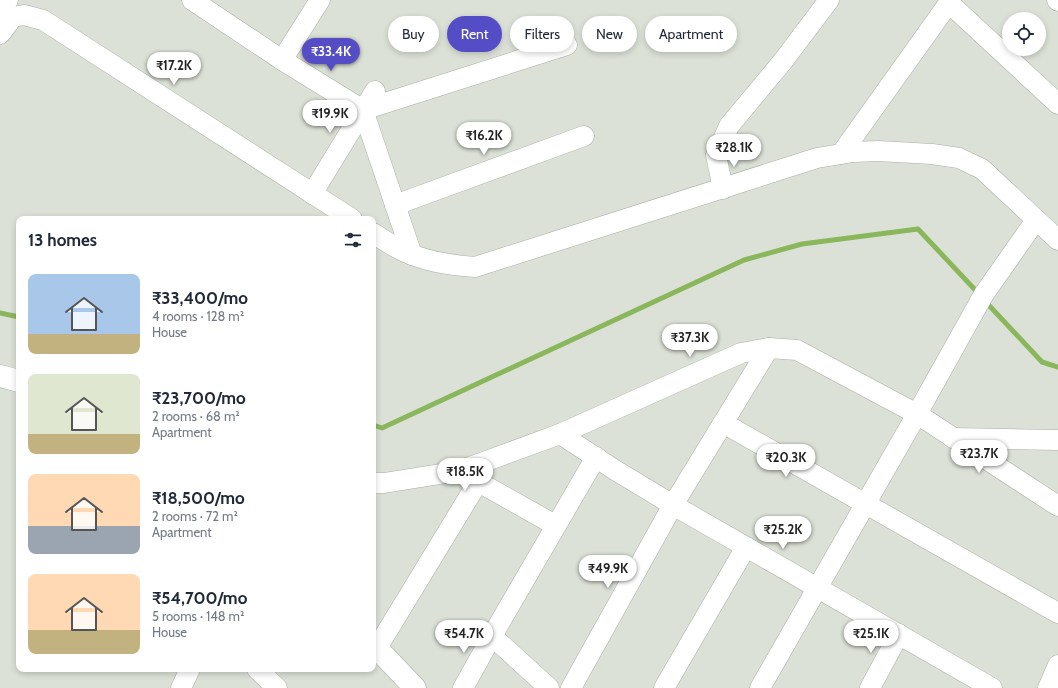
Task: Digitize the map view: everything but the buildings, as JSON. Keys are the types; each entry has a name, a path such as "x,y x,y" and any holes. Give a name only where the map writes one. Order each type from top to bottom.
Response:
{"street":[{"path":"192,0 282,60 363,110 412,254"},
{"path":"282,60 320,0"},
{"path":"723,189 716,156 729,126 783,61 829,0"},
{"path":"841,154 950,2 1058,104"},
{"path":"0,34 5,9 42,20 347,216"},
{"path":"363,110 545,52"},
{"path":"312,194 375,91"},
{"path":"395,205 584,136"},
{"path":"376,235 397,248 421,258 475,267 818,158 853,152 878,151 932,154 959,158 982,169 1058,240"},
{"path":"760,688 866,504 984,294 1036,220"},
{"path":"571,688 673,505 769,348"},
{"path":"376,483 459,471 560,434 740,353 769,348 797,350 917,414 1058,506"},
{"path":"0,376 16,379"},
{"path":"723,424 1058,613"},
{"path":"560,434 673,505 899,634 981,685"},
{"path":"953,438 1058,440"},
{"path":"463,688 596,457"},
{"path":"459,471 556,526"},
{"path":"376,644 478,482"},
{"path":"664,688 746,547"},
{"path":"870,688 899,634"},
{"path":"492,636 549,688"},
{"path":"376,647 415,688"},
{"path":"1048,688 1058,665"},
{"path":"181,688 189,672"}],"waterway":[{"path":"376,426 382,428 744,260 802,244 918,229 979,294"},
{"path":"984,300 1042,362 1058,367"},
{"path":"0,313 16,316"}]}
